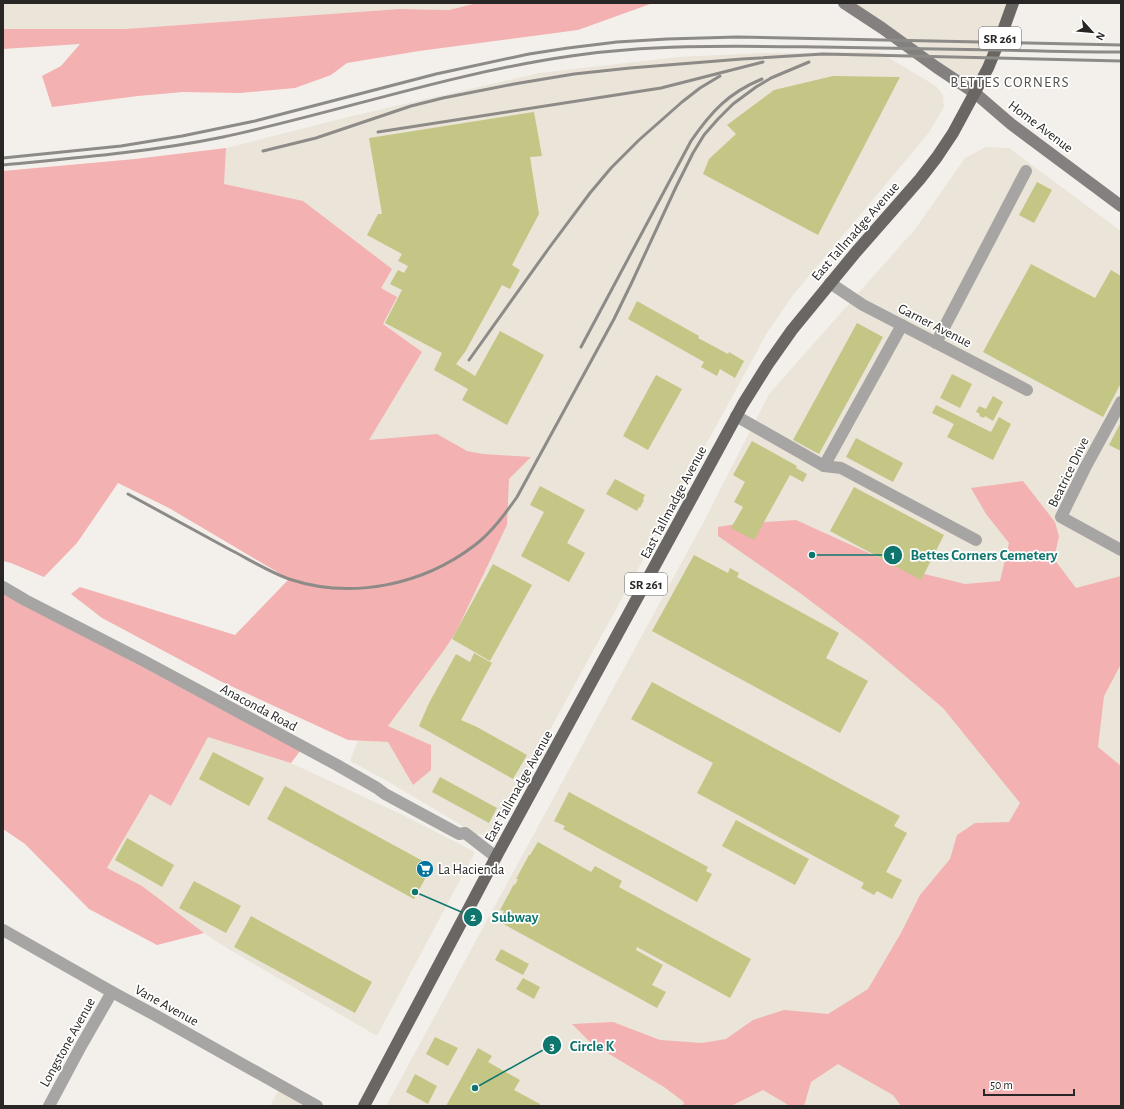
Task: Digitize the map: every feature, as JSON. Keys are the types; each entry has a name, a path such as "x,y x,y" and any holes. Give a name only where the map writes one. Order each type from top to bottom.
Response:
{"main road":[{"name":"East Tallmadge Avenue","path":"364,1106 496,856 743,404 792,330 937,157 953,133 988,68 1012,6"}],"street":[{"name":"Home Avenue","path":"848,5 975,93 1012,124 1121,206"},
{"path":"936,343 1026,171"},
{"name":"Garner Avenue","path":"830,283 864,305 1028,390"},
{"path":"824,466 902,325"},
{"name":"Beatrice Drive","path":"1121,402 1085,468 1061,517 1121,550"},
{"path":"736,416 824,466 841,468 976,540"},
{"name":"Anaconda Road","path":"3,587 337,765 385,794 459,834 465,833 496,856"},
{"name":"Vane Avenue","path":"3,930 317,1106"},
{"name":"Longstone Avenue","path":"49,1106 112,992"}],"shaded area":[{"path":"3,3 477,3 449,10 399,9 125,29 3,29"},
{"path":"477,3 653,3 578,30 419,51 347,63 331,75 295,88 240,93 183,92 52,107 42,76 61,66 80,44 3,49 3,29 125,29 399,9 449,10"},
{"path":"844,3 1013,3 975,93"},
{"path":"879,52 936,86 943,95 944,107 928,134 793,295 767,333 492,836 476,834 387,781 350,761 358,740 388,742 413,785 431,745 388,726 456,632 507,525 448,513 183,385 219,246 226,148 348,117 539,73 678,57 762,53"},
{"path":"986,147 1009,148 1121,231 1121,1106 386,1106 702,525 769,394 916,228 965,158"},
{"path":"226,148 224,184 303,201 392,269 381,288 397,297 383,324 422,352 369,440 437,434 467,451 483,454 531,457 509,479 507,525 456,632 388,726 431,745 431,770 413,785 388,742 348,740 220,681 102,618 71,594 80,587 235,635 289,579 169,508 118,483 77,543 44,577 3,561 3,171 135,159"},
{"path":"1023,481 1055,522 1059,536 1054,559 1076,588 1121,576 1121,664 1104,696 1098,747 1121,766 1121,1106 901,1106 893,1095 838,1064 811,1082 804,1106 790,1106 763,1090 731,1106 683,1106 684,1102 664,1087 591,1043 572,1024 613,1022 660,1040 702,1043 726,1039 753,1020 784,1010 828,1014 868,989 901,933 920,895 950,859 957,835 975,823 1009,822 1020,803 943,708 865,642 800,593 718,536 718,527 736,524 796,520 904,569 965,584 1000,581 1009,543 986,514 971,488"},
{"path":"3,587 17,600 300,751 291,763 208,737 171,806 150,794 107,868 142,886 204,933 157,945 89,909 25,844 3,829"},
{"path":"215,722 291,763 405,816 475,852 377,1036 230,950 106,870 150,794 171,806"},
{"path":"281,1086 317,1106 270,1106"}],"building":[{"path":"833,76 900,77 818,235 703,174 709,159 736,134 727,125 774,90"},
{"path":"534,112 542,156 530,157 539,214 512,265 520,270 510,289 502,285 465,352 456,364 475,376 500,331 544,355 507,425 462,400 468,389 434,370 442,353 385,323 402,290 390,284 398,270 404,273 408,266 398,261 402,254 367,235 378,214 382,214 369,138"},
{"path":"1037,182 1052,190 1034,223 1019,215"},
{"path":"1031,264 1095,298 1111,270 1121,276 1121,383 1103,417 983,352"},
{"path":"637,301 699,336 698,338 728,354 729,352 744,361 735,378 720,369 717,376 701,367 704,362 628,319"},
{"path":"857,323 883,337 819,454 793,440"},
{"path":"952,374 972,384 960,408 940,398"},
{"path":"656,375 682,389 648,450 623,436"},
{"path":"993,396 1003,402 993,421 985,416 984,418 979,416 980,414 976,412 979,406 986,409"},
{"path":"936,405 991,432 999,417 1011,424 993,460 947,437 954,424 932,413"},
{"path":"1121,422 1121,451 1109,445"},
{"path":"856,438 903,463 893,482 846,457"},
{"path":"752,441 797,466 796,468 807,474 803,482 790,475 754,540 731,528 743,507 734,502 745,482 733,475"},
{"path":"615,479 645,495 640,508 639,507 637,511 606,494"},
{"path":"540,486 585,510 567,543 585,553 569,582 521,556 544,512 530,505"},
{"path":"854,487 944,535 921,580 830,531"},
{"path":"694,555 728,573 730,568 739,573 737,577 839,633 826,658 868,681 840,733 652,631"},
{"path":"493,564 532,585 490,661 452,639"},
{"path":"474,653 492,663 461,720 477,727 527,755 513,779 419,726 429,703 456,654 470,662"},
{"path":"652,682 900,816 894,826 907,833 886,872 902,880 892,899 877,891 874,895 861,888 864,883 697,793 713,763 631,719"},
{"path":"213,752 264,778 249,806 199,779"},
{"path":"440,777 497,808 489,823 432,792"},
{"path":"285,786 432,866 414,899 267,819"},
{"path":"569,792 708,867 706,871 712,874 697,902 563,829 565,826 554,821"},
{"path":"736,820 809,859 795,885 722,846"},
{"path":"127,838 174,865 162,887 115,860"},
{"path":"538,842 591,872 595,866 622,881 619,887 751,959 730,998 637,947 636,950 663,965 652,985 666,992 657,1008 498,921 504,911 500,910 514,884 515,885 518,879 516,879 529,855"},
{"path":"194,881 241,906 226,933 179,908"},
{"path":"251,916 372,982 355,1013 234,947"},
{"path":"501,949 529,964 523,975 495,960"},
{"path":"523,978 540,987 534,999 516,989"},
{"path":"435,1037 458,1048 448,1066 426,1054"},
{"path":"478,1048 492,1056 488,1062 520,1080 514,1090 540,1104 539,1106 446,1106"},
{"path":"415,1074 437,1086 428,1104 406,1092"}],"railway":[{"path":"3,158 121,146 182,136 255,121 436,74 529,54 617,42 737,37 1121,45"},
{"path":"3,165 113,154 168,147 223,137 483,72 527,63 602,52 633,49 726,46 1121,52"},
{"path":"263,151 316,138 411,106 443,98 574,74 630,68 823,54 1121,61"},
{"path":"378,132 661,88 763,62"},
{"path":"128,494 273,572 289,579 313,585 337,588 362,588 386,585 410,579 455,559 475,545 493,529 517,497 614,319 676,187 704,135 733,104 756,87 771,78 809,62"},
{"path":"469,360 549,248 590,193 611,168 639,140 682,102 700,88 720,76"},
{"path":"581,347 691,141 721,104 750,84 762,79"}],"place":[{"name":"Bettes Corners Cemetery","path":"812,555"},
{"name":"La Hacienda","path":"425,869"},
{"name":"Subway","path":"415,892"},
{"name":"Circle K","path":"475,1088"}],"district":[{"name":"BETTES CORNERS","path":"1010,82"}]}
